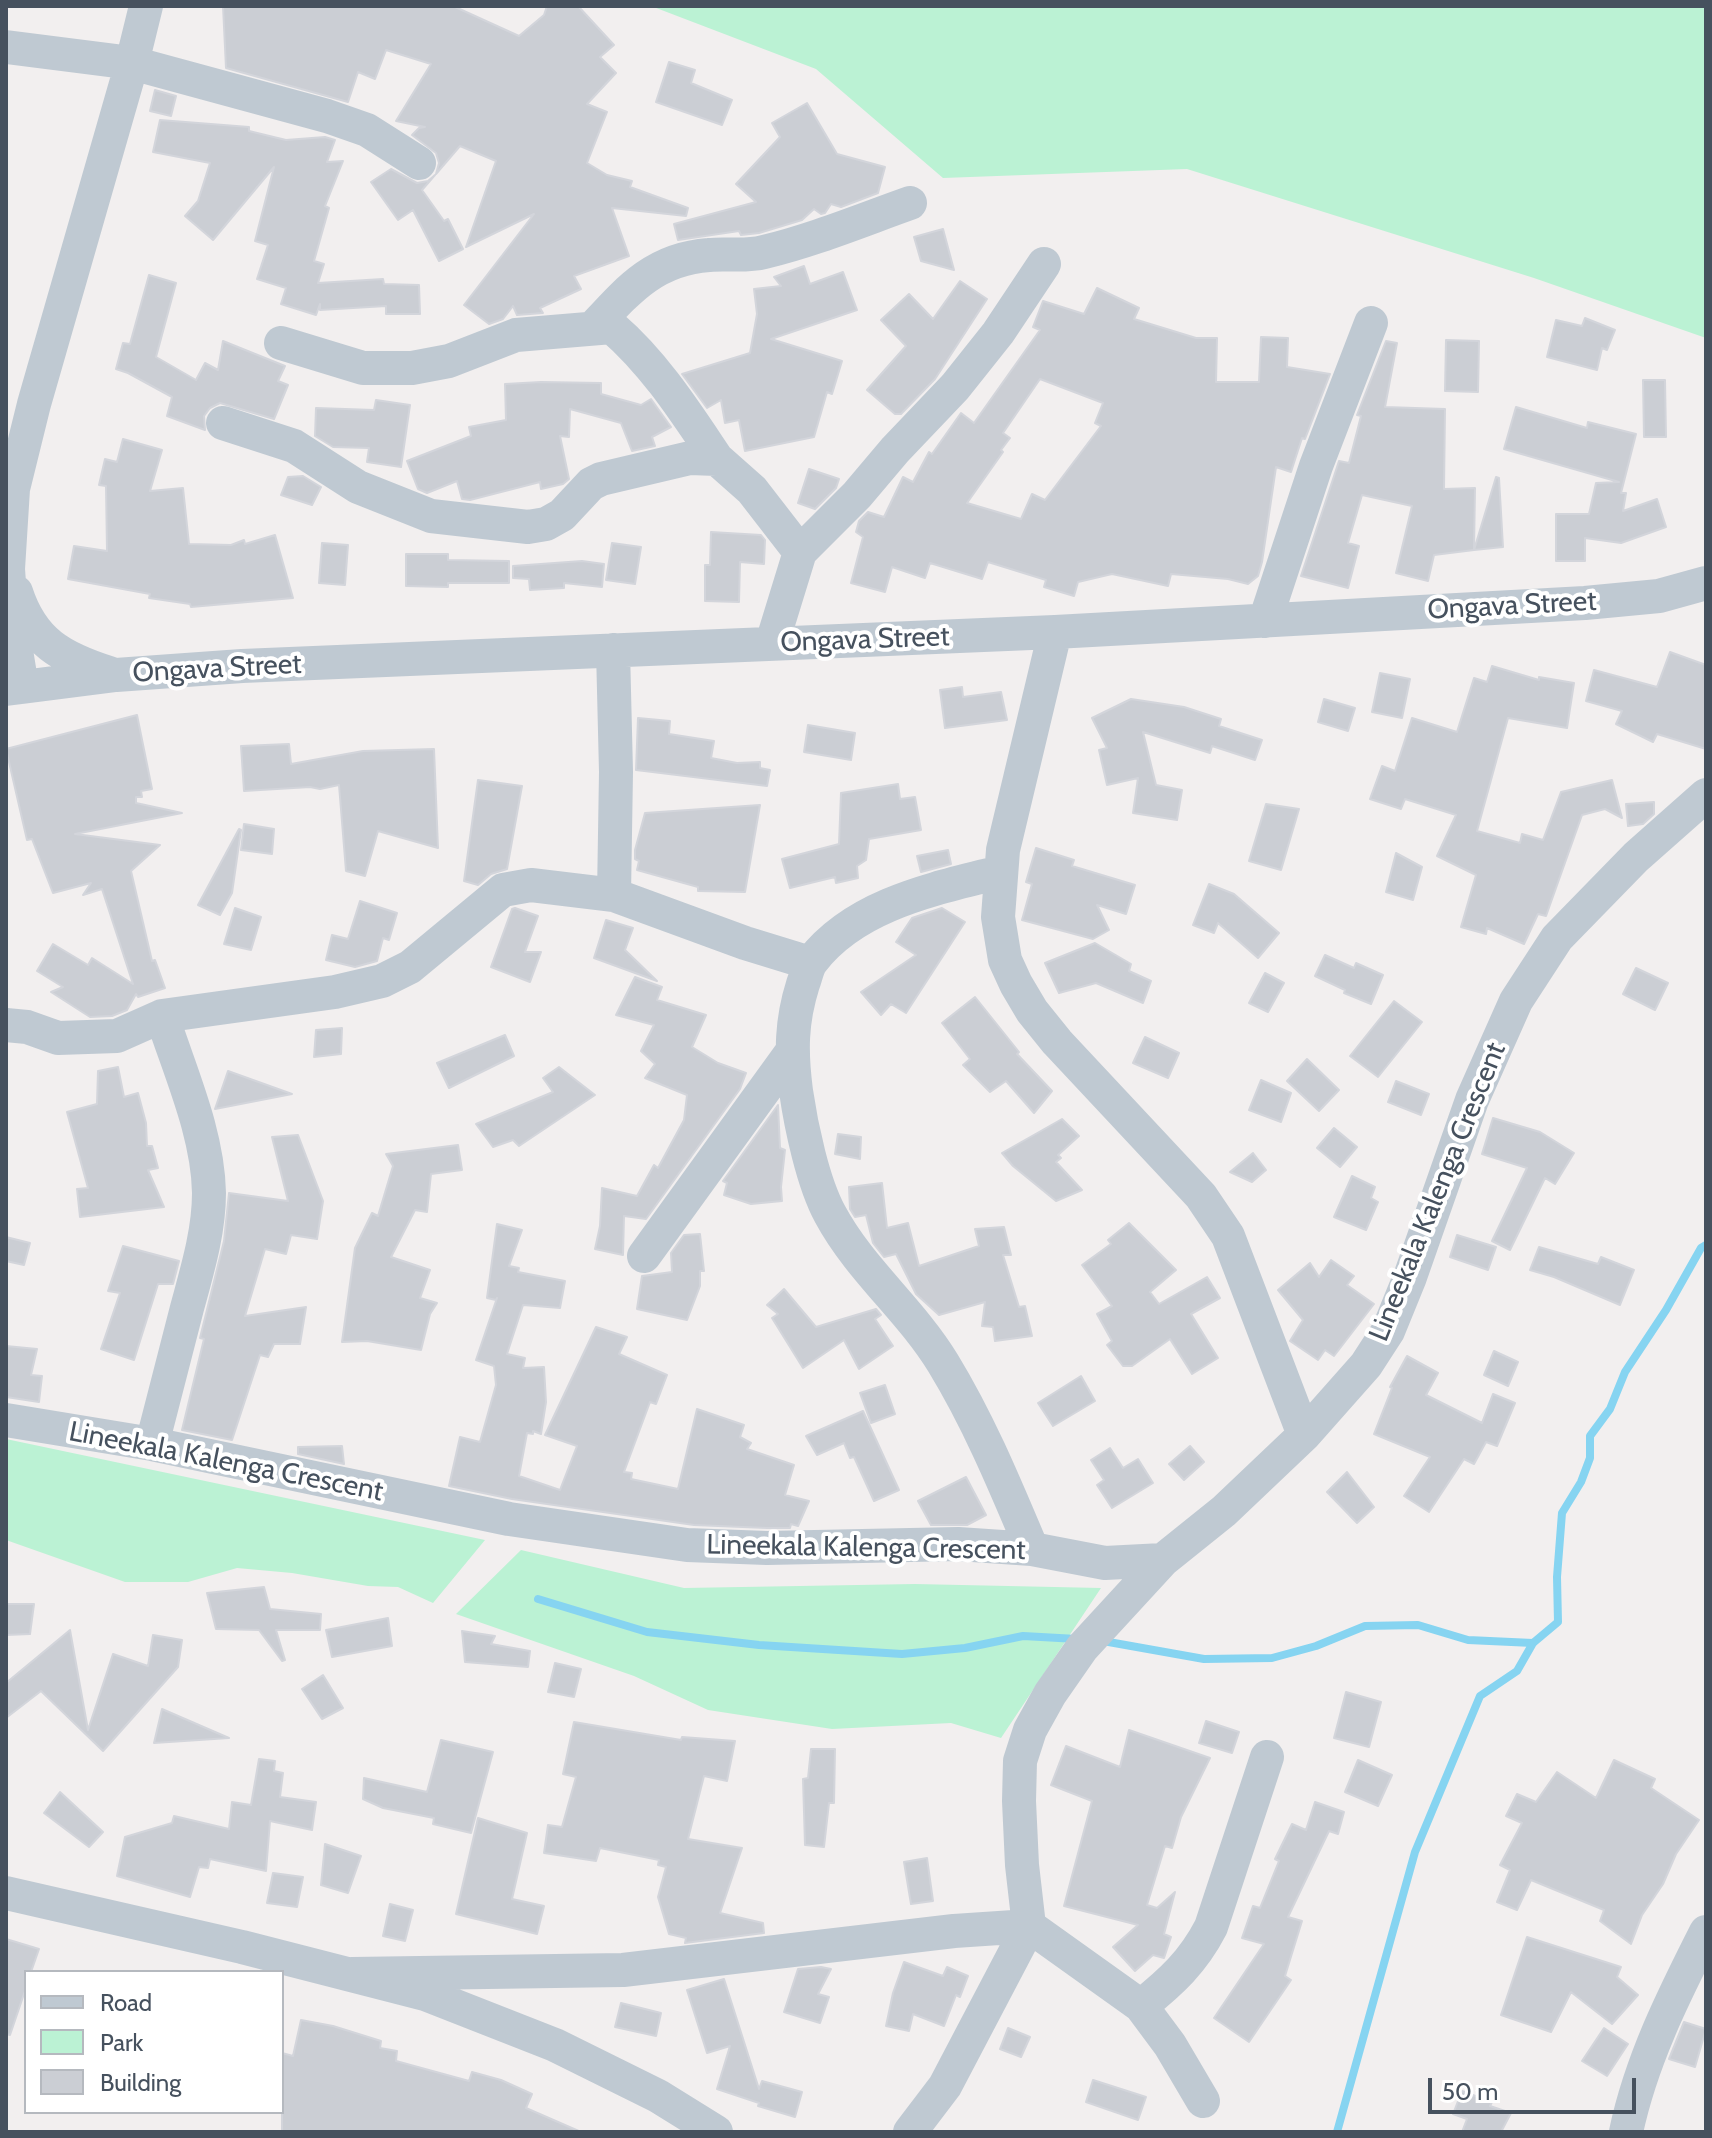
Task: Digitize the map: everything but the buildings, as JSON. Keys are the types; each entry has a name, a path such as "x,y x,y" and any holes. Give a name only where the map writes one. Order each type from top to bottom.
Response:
{"street":[{"name":"Ongava Street","path":"146,6 10,489 7,575 14,688 116,675 242,666 1265,621 1659,596 1706,583"},
{"path":"6,47 132,63 327,116 367,130 419,163"},
{"path":"593,328 637,281 676,259 710,254 752,255 788,246 910,203"},
{"path":"772,643 800,552 857,495 955,387 998,333 1044,264"},
{"path":"1265,621 1290,539 1371,323"},
{"path":"281,343 363,368 412,368 449,361 516,335 612,327 631,343 670,390 717,459 752,490 800,552"},
{"path":"223,423 294,446 358,487 431,516 528,527 546,524 562,515 591,484 601,479 690,458 717,459"},
{"path":"7,575 22,612 45,642 73,660 116,675"},
{"path":"1055,632 1003,850 998,917 1000,941 1016,984 1057,1042 1201,1196 1223,1227 1237,1254 1304,1435"},
{"path":"613,650 616,772 614,895"},
{"name":"Lineekala Kalenga Crescent","path":"6,1420 152,1444 509,1519 687,1545 767,1548 958,1544 1032,1549 1105,1563 1163,1560 1224,1511 1304,1435 1366,1365 1388,1331 1472,1100 1516,1001 1557,938 1636,857 1706,795"},
{"path":"1000,872 911,895 864,917 834,940 810,963 799,998 791,1053 800,1115 828,1212 859,1259 919,1327 943,1362 979,1425 1032,1549"},
{"path":"6,1025 27,1027 58,1038 117,1036 162,1016 335,992 382,981 410,967 503,890 531,885 614,895 745,943 810,963"},
{"path":"152,1444 197,1270 209,1192 194,1114 162,1016"},
{"path":"644,1256 791,1053"},
{"path":"910,2132 945,2086 1029,1926 1019,1801 1020,1761 1030,1730 1082,1648 1163,1560"},
{"path":"1141,2006 1198,1954 1238,1850 1267,1757"},
{"path":"6,1893 242,1947 425,1994 555,2045 658,2096 716,2132"},
{"path":"352,1974 623,1970 954,1931 1029,1926 1141,2006 1170,2045 1203,2101"},
{"path":"1626,2132 1633,2098 1651,2047 1706,1932"}],"green space":[{"path":"651,6 1706,6 1706,338 1534,278 1187,169 943,178 816,69"},
{"path":"6,1439 485,1540 433,1603 398,1587 368,1586 292,1573 237,1568 188,1582 125,1582 6,1540"},
{"path":"521,1550 684,1588 915,1584 1101,1588 1001,1738 951,1723 832,1729 708,1710 634,1676 456,1614"}],"waterway":[{"path":"1337,2132 1415,1852 1480,1696 1517,1671 1533,1643 1558,1622 1557,1577 1562,1513 1581,1482 1590,1458 1590,1436 1610,1409 1625,1372 1666,1310 1701,1248 1706,1245"},
{"path":"538,1599 647,1632 759,1645 902,1654 965,1648 1023,1636 1077,1639"},
{"path":"1103,1641 1204,1659 1272,1658 1316,1646 1365,1626 1418,1625 1468,1640 1533,1643"}]}
